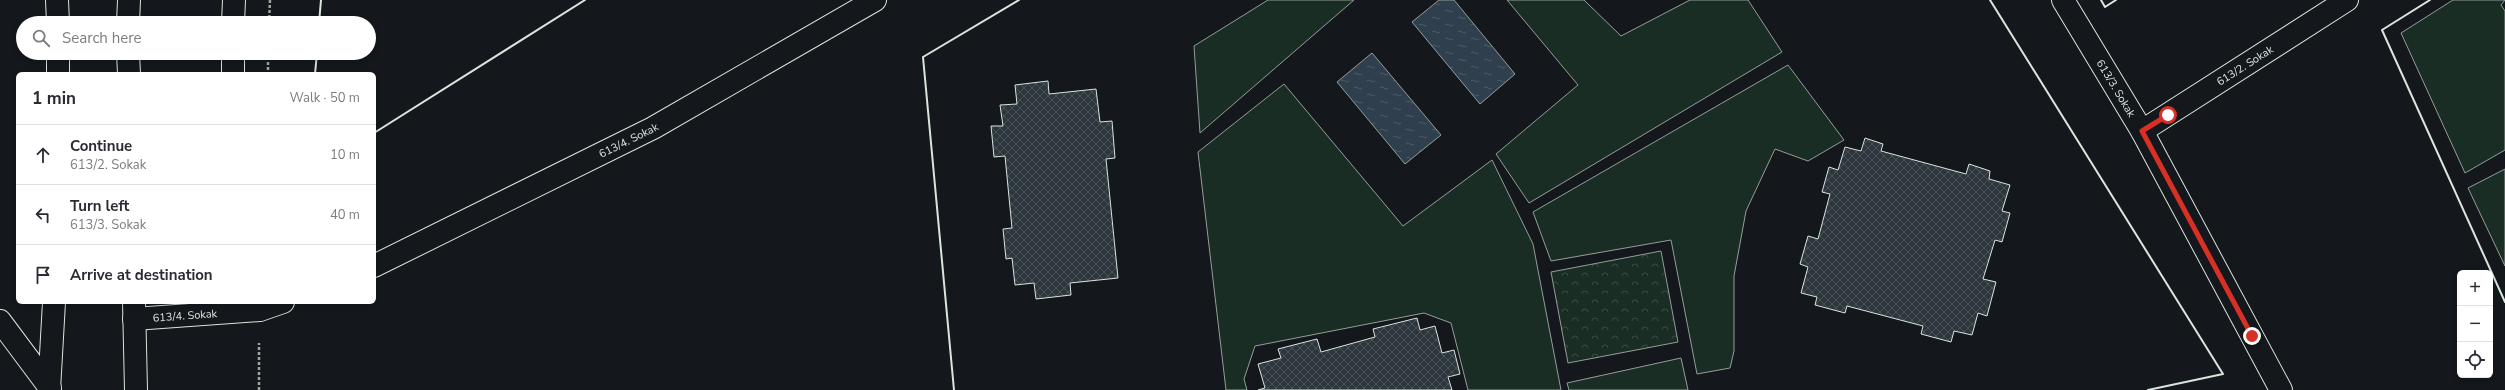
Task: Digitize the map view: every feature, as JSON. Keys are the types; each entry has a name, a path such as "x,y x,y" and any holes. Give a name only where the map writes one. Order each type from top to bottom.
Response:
{"street":[{"path":"57,0 58,16"},
{"path":"128,16 129,0"},
{"path":"233,16 234,0"},
{"name":"613/4. Sokak","path":"376,265 653,128 875,0"},
{"name":"613/3. Sokak","path":"2063,0 2142,131 2281,390"},
{"name":"613/2. Sokak","path":"2142,131 2347,0"},
{"path":"58,60 58,72"},
{"path":"128,60 128,72"},
{"path":"233,60 233,72"},
{"path":"50,389 54,304"},
{"name":"613/4. Sokak","path":"137,308 260,310 277,304"},
{"path":"136,390 137,308"},
{"path":"0,321 50,389"}],"path":[{"path":"269,16 270,0"},
{"path":"268,60 268,72"},
{"path":"259,390 260,310"}],"green space":[{"path":"1268,0 1354,0 1200,133 1194,46"},
{"path":"1507,0 1584,0 1621,36 1690,0 1748,0 1782,52 1529,203 1496,154 1578,85"},
{"path":"2453,0 2505,0 2501,5 2505,11 2505,150 2465,173 2401,33"},
{"path":"1788,65 1844,140 1808,161 1775,149 1746,211 1734,276 1734,351 1730,368 1697,374 1671,240 1551,261 1533,212"},
{"path":"1284,84 1403,226 1492,160 1533,244 1561,390 1468,390 1451,323 1424,313 1255,346 1244,379 1247,390 1226,390 1198,152"},
{"path":"2505,169 2505,266 2468,188"},
{"path":"1661,251 1678,342 1568,363 1551,272"},
{"path":"1681,358 1688,390 1569,390 1567,383"}],"water":[{"path":"1439,0 1454,0 1515,74 1480,104 1412,22"},
{"path":"1372,53 1441,135 1405,164 1337,82"}],"building":[{"path":"1048,81 1049,94 1096,89 1100,122 1112,121 1115,158 1106,159 1118,278 1070,283 1071,295 1036,299 1034,283 1015,285 1012,258 1006,259 1003,229 1012,228 1005,156 994,157 991,126 1003,126 1000,105 1017,104 1015,85"},
{"path":"1865,138 1883,144 1881,151 1966,174 1969,164 1990,171 1989,179 2010,185 2002,211 2010,213 2002,242 1995,240 1983,279 1996,282 1987,316 1978,313 1972,335 1954,331 1951,342 1921,334 1923,326 1847,306 1845,313 1815,305 1817,297 1801,293 1808,267 1800,264 1808,236 1818,239 1830,194 1822,192 1829,167 1838,170 1845,147 1861,151"},
{"path":"1417,318 1420,330 1435,326 1442,353 1454,350 1460,374 1448,377 1452,390 1258,390 1265,388 1258,364 1281,358 1278,349 1317,339 1321,352 1375,337 1373,329"}],"wall":[{"path":"320,16 321,0"},
{"path":"376,132 585,0"},
{"path":"954,390 923,57 1019,0"},
{"path":"1990,0 2223,374 2148,390"},
{"path":"2101,0 2105,7 2116,0"},
{"path":"2430,0 2382,30 2505,302"},
{"path":"315,72 316,60"}],"route":[{"path":"2168,115 2142,131 2252,336"}]}
